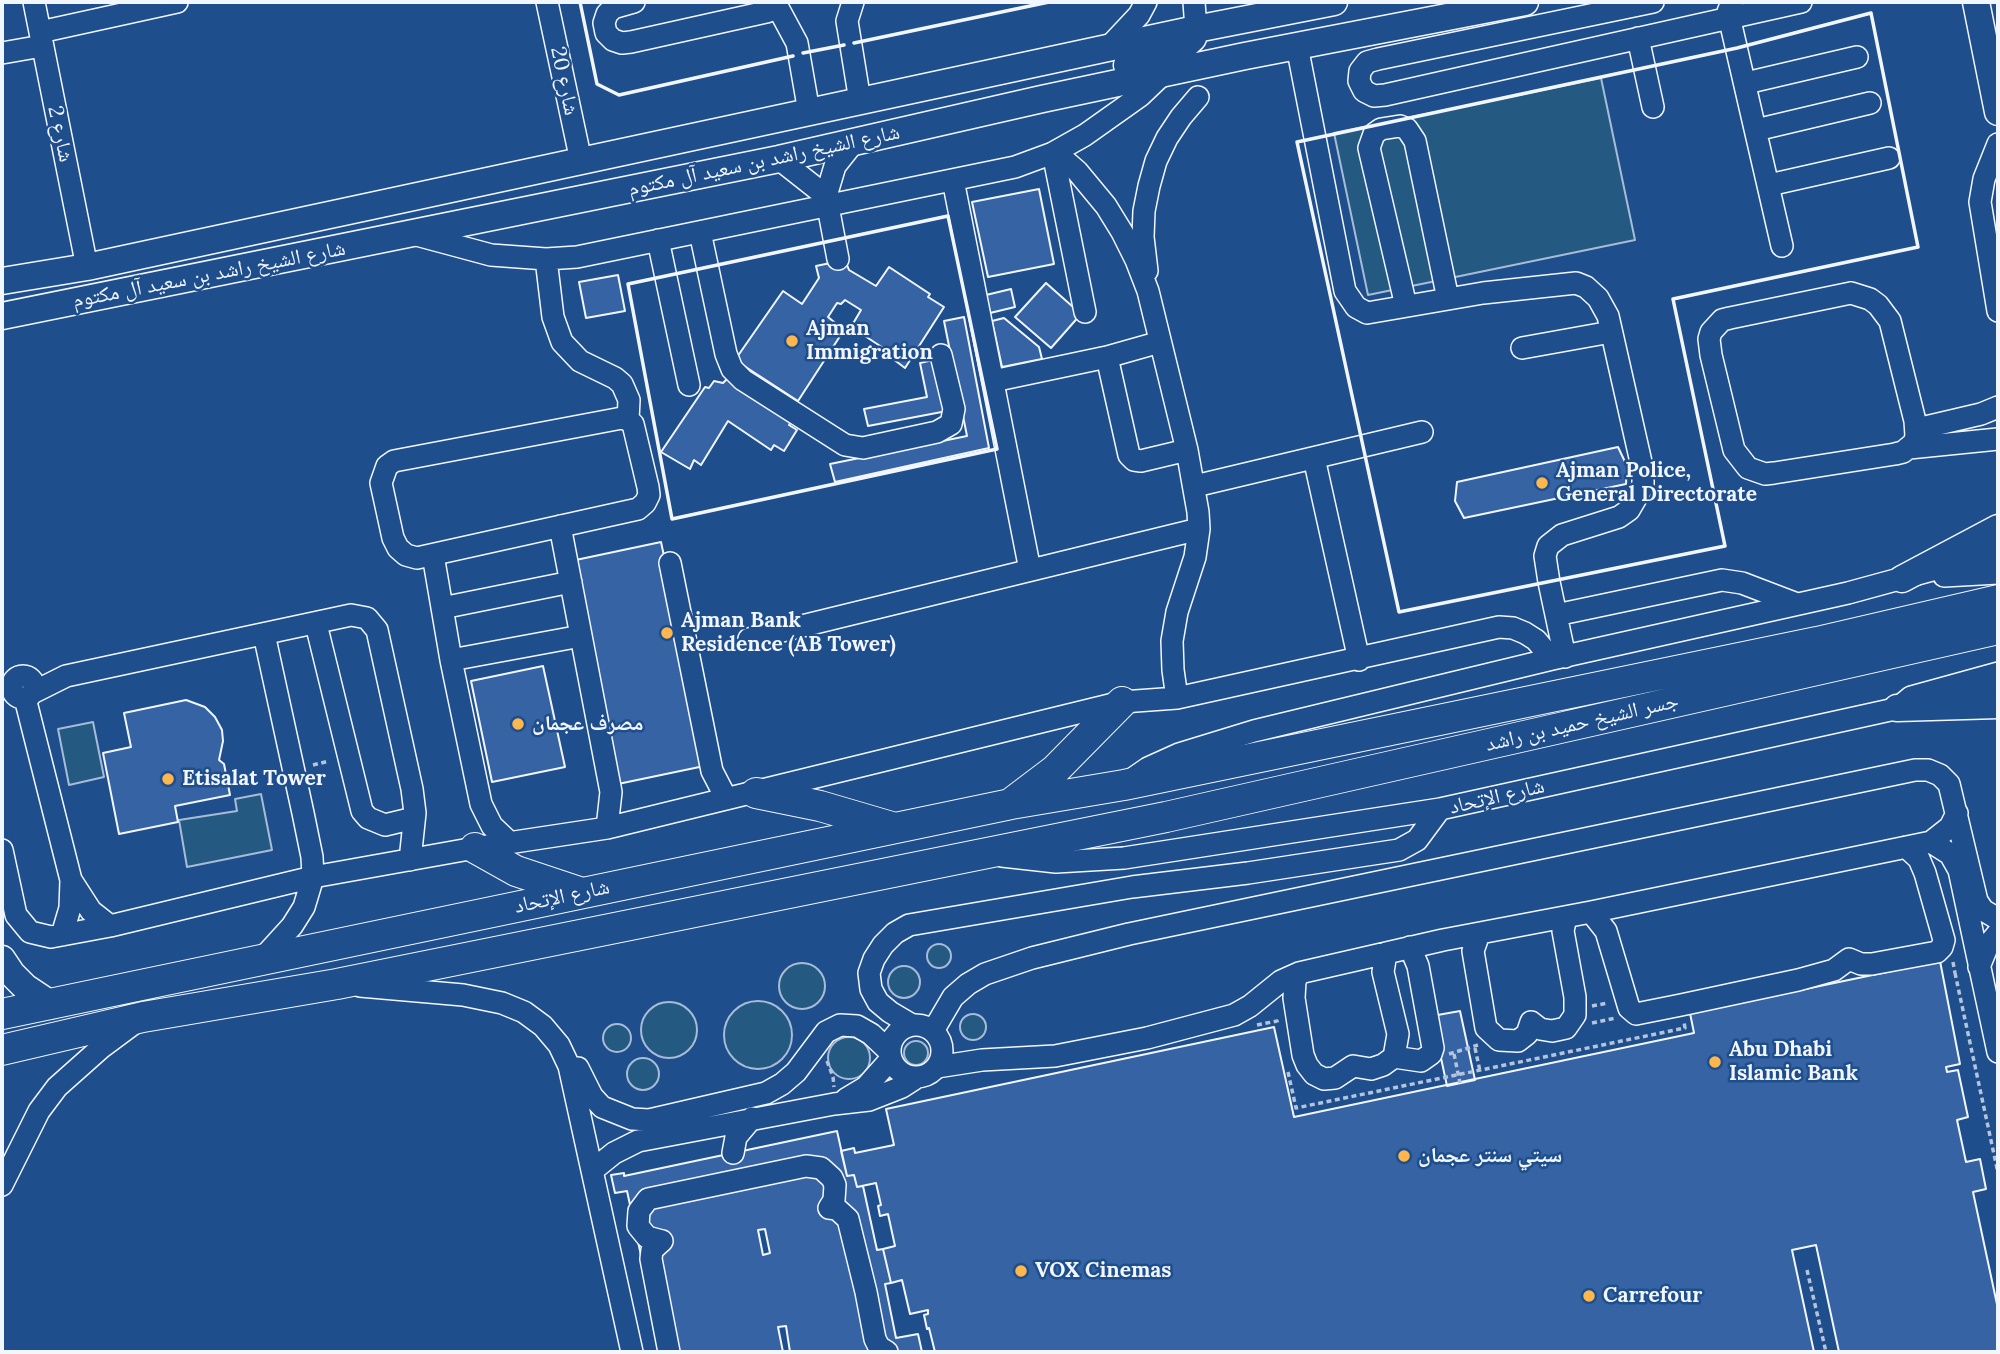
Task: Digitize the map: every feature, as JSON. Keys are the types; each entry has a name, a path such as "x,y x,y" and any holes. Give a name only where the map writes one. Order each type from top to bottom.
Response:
{"highway":[{"name":"جسر الشيخ حميد بن راشد","path":"1177,774 1817,642 1998,600"},
{"name":"جسر الشيخ حميد بن راشد","path":"1166,817 1998,629"},
{"path":"1011,804 1055,770 1122,702"},
{"name":"شارع الإتحاد","path":"2,1014 1011,804 1177,774"},
{"path":"756,793 820,806 899,829"},
{"name":"شارع الإتحاد","path":"2,1050 143,1017 337,984 1166,817"},
{"path":"475,848 516,871 583,893"}],"main road":[{"path":"1248,2 1267,8 1293,10"},
{"name":"شارع الشيخ راشد بن سعيد آل مكتوم","path":"2,281 87,267 1110,47 1334,2"},
{"name":"شارع الشيخ راشد بن سعيد آل مكتوم","path":"2,316 779,159 1042,99 1525,2"},
{"path":"1962,2 1981,29"},
{"path":"1976,2 1998,112"},
{"path":"1042,99 1092,75 1179,51 1193,38 1196,29"},
{"path":"1902,579 1998,528"},
{"path":"1897,708 1998,705"},
{"path":"2,959 25,987 52,1005"}],"street":[{"name":"شارع 2","path":"34,2 87,267"},
{"path":"2,53 41,39 177,2"},
{"name":"شارع 20","path":"547,2 581,161"},
{"path":"634,2 613,8 607,14 604,23 613,40 631,42 766,12 777,3 797,43 809,112"},
{"path":"853,2 847,21 860,101"},
{"path":"1110,47 1139,15 1146,2"},
{"path":"1194,2 1196,29"},
{"path":"1653,2 1367,62 1360,71 1360,81 1364,91 1374,96 1638,38 1726,8 1801,2"},
{"path":"1726,8 1782,247"},
{"path":"1638,38 1653,107"},
{"path":"1297,46 1345,291 1356,307 1367,313 1448,299 1576,283 1586,287 1598,298 1608,316 1643,471 1643,486 1629,510 1619,517 1562,535 1548,546 1545,555 1556,615 1559,658"},
{"path":"1745,83 1857,57"},
{"path":"413,234 491,255 547,259 577,257 700,232 827,201 1015,167 1054,152 1086,135 1140,96 1162,75"},
{"path":"1177,698 1172,670 1172,641 1177,612 1195,558 1199,529 1195,486 1148,290 1143,237 1144,211 1156,161 1167,138 1198,97"},
{"path":"1756,130 1870,103"},
{"path":"1406,306 1368,148 1374,134 1381,129 1400,126 1407,129 1415,141 1448,299"},
{"path":"1086,135 1084,159 1087,182"},
{"path":"838,259 827,201 835,166 854,142"},
{"path":"1998,144 1984,180 1980,202 1998,311"},
{"path":"1054,152 1087,182 1122,232 1148,290"},
{"path":"1054,152 1085,312"},
{"path":"1769,185 1889,158"},
{"path":"779,159 827,201"},
{"path":"953,180 1030,570"},
{"path":"700,232 726,354 732,369 743,380 845,445 863,448 937,432 951,424 954,409 941,355"},
{"path":"659,240 689,385"},
{"path":"547,259 553,317 562,342 580,360 622,384 629,400 628,420 635,431 648,487 649,495 645,503 638,509 433,555 416,558 406,555 398,548 393,538 381,482 387,466 394,461 617,419 628,420"},
{"path":"1913,438 1890,321 1878,304 1870,299 1851,293 1841,294 1722,320 1711,332 1711,355 1734,450 1748,468 1765,474 1895,454 1913,438 1998,407"},
{"path":"1522,348 1611,331"},
{"path":"993,381 1107,357 1160,342"},
{"path":"1107,357 1129,455 1134,460 1141,461 1187,450"},
{"path":"1195,486 1422,432"},
{"path":"1913,438 1998,439"},
{"path":"1314,458 1359,660"},
{"path":"560,526 611,792 607,828"},
{"path":"749,639 1199,529"},
{"name":"شارع الإتحاد","path":"1124,785 1148,768 1210,743 1559,658 1902,579 1998,552"},
{"path":"433,555 451,660 481,804 492,826 510,843"},
{"path":"670,563 712,771 726,798"},
{"path":"1902,579 1998,573"},
{"path":"1556,615 1722,580 1742,583 1797,604"},
{"path":"442,608 571,582"},
{"path":"110,926 91,911 71,880 17,690 66,676 359,615 373,624 377,631 412,789 419,858"},
{"path":"316,624 362,811 368,818 385,825 414,821"},
{"path":"2,850 16,915 22,925 40,936 62,935 313,877 607,828 1122,702 1177,698 1499,627 1525,632 1559,658"},
{"path":"261,960 292,926 304,907 313,877 312,857 264,635"},
{"path":"451,660 581,636"},
{"path":"1897,708 1911,697 1998,673"},
{"name":"شارع الإتحاد","path":"990,854 1056,862 1113,859 1440,809 1897,708 1998,691"},
{"path":"933,1031 953,997 968,984 985,974 1032,957 1129,934 1916,770 1928,770 1940,775 1950,784 1977,901 1983,910 1998,919"},
{"path":"593,1170 614,1153 638,1141 752,1118 869,1100 931,1073 941,1060 942,1044 933,1031 912,1025 890,1012 878,1002 871,989 869,973 874,959 895,933 909,925 1132,887 1399,850 1417,840 1440,809"},
{"path":"937,1067 982,1060 1055,1056 1126,1043 1216,1021 1242,1011 1281,981 1299,973 1410,947 1931,842 1945,833 1957,813"},
{"path":"1931,842 1950,854 1959,870 1998,1052"},
{"path":"1591,912 1606,932 1625,999 1636,1014 1798,981 1834,970 1849,959 1861,964 1872,964 1937,952 1944,940 1923,866 1906,847"},
{"path":"62,935 70,908 71,880"},
{"path":"1479,934 1473,951 1486,1028 1499,1040 1509,1042 1524,1037 1531,1022 1546,1031 1566,1028 1571,1022 1576,1006 1563,931 1566,917"},
{"path":"1979,967 1988,945 1998,933"},
{"path":"1394,1057 1421,1061 1431,1054 1433,1048 1418,966 1410,947"},
{"path":"1299,973 1294,981 1294,998 1307,1065 1314,1074 1324,1079 1335,1078 1353,1066 1371,1069 1394,1057 1398,1034 1383,972 1386,953"},
{"path":"337,984 463,995 502,1003 524,1012 543,1027 575,1062 592,1097 602,1107 632,1119 649,1120 766,1093 796,1072 826,1032 841,1026 857,1027 871,1034 890,1055 896,1069 916,1078"},
{"path":"2,1185 39,1111 57,1087 102,1047 143,1017"},
{"path":"834,1104 866,1087 890,1055 891,1041 896,1033 912,1025"},
{"path":"559,1045 569,1066 632,1352"},
{"path":"705,1128 729,1154 736,1137 752,1118"},
{"path":"669,1352 651,1255 654,1247 662,1241 648,1237 638,1226 639,1211 648,1199 806,1166 821,1168 832,1178 835,1193 829,1208 843,1213 848,1219 875,1339 879,1347 887,1352"}],"path":[{"path":"294,770 348,757"},
{"path":"1566,1028 1636,1014"},
{"path":"1475,1048 1480,1071"},
{"path":"1807,1270 1826,1352"}],"shaded area":[{"path":"1601,78 1635,240 1368,295 1334,133"},
{"path":"93,722 104,777 69,785 58,729"},
{"path":"261,794 272,850 187,867 179,820 237,811 235,799"},
{"path":"939,944 950,951 951,956 944,967 939,968 928,961 927,956 934,945"},
{"path":"802,963 818,970 825,986 818,1002 802,1009 786,1002 779,986 786,970"},
{"path":"904,966 915,971 920,982 915,993 904,998 893,993 888,982 893,971"},
{"path":"758,1001 771,1004 782,1011 789,1022 792,1035 789,1048 782,1059 771,1066 758,1069 745,1066 734,1059 727,1048 724,1035 727,1022 734,1011 745,1004"},
{"path":"669,1002 680,1004 689,1010 695,1019 695,1041 689,1050 680,1056 669,1058 658,1056 649,1050 643,1041 641,1030 643,1019 649,1010 658,1004"},
{"path":"973,1014 982,1018 986,1027 982,1036 973,1040 964,1036 960,1027 964,1018"},
{"path":"617,1024 627,1028 631,1038 627,1048 617,1052 607,1048 603,1038 607,1028"},
{"path":"849,1037 864,1043 870,1058 864,1073 849,1079 834,1073 828,1058 834,1043"},
{"path":"916,1041 924,1045 928,1053 924,1061 916,1065 908,1061 904,1053 908,1045"},
{"path":"643,1058 654,1063 659,1074 654,1085 643,1090 632,1085 627,1074 632,1063"}],"building":[{"path":"1039,189 1054,264 988,277 972,202"},
{"name":"Ajman Immigration","path":"845,260 849,270 876,286 889,267 930,294 928,297 944,307 905,368 889,356 891,353 851,327 861,310 845,300 841,304 837,303 828,317 844,330 798,401 735,360 783,291 802,304 819,278 816,266"},
{"path":"618,275 625,311 586,318 579,282"},
{"path":"1046,283 1081,314 1051,348 1015,317"},
{"path":"1011,289 1015,307 990,313 986,295"},
{"path":"964,317 989,448 835,482 830,464 967,436 944,321"},
{"path":"1004,318 1039,347 1042,359 1002,367 992,321"},
{"path":"937,359 947,411 868,426 864,409 927,397 920,363"},
{"path":"727,379 792,420 789,425 797,430 784,451 774,445 771,450 728,421 701,465 694,460 690,469 661,452 705,387 709,388 714,381 723,383"},
{"name":"Ajman Police, General Directorate","path":"1618,447 1627,466 1626,484 1464,518 1455,501 1457,482"},
{"path":"661,542 709,765 618,784 571,561"},
{"name":"مصرف عجمان","path":"543,666 565,767 492,782 471,681"},
{"name":"Etisalat Tower","path":"186,700 205,707 222,730 219,760 224,764 230,795 175,806 178,822 119,834 103,753 131,747 124,713"},
{"name":"سيتي سنتر عجمان","path":"1940,961 1960,1064 1946,1067 1947,1072 1958,1070 1968,1117 1957,1120 1966,1162 1980,1159 1986,1189 1973,1192 1998,1309 1998,1352 1839,1352 1816,1245 1792,1250 1814,1352 935,1352 924,1315 928,1314 928,1310 910,1314 902,1280 891,1283 883,1249 895,1246 888,1214 880,1216 878,1206 881,1205 876,1183 857,1187 854,1175 847,1176 841,1151 854,1148 855,1153 894,1145 886,1109 1274,1027 1294,1117 1694,1033 1690,1013"},
{"path":"1460,1011 1475,1080 1447,1086 1432,1016"},
{"path":"837,1131 847,1176 854,1175 857,1187 863,1186 877,1250 883,1249 891,1283 885,1284 896,1338 918,1334 922,1352 790,1352 786,1326 778,1327 783,1352 662,1352 627,1191 615,1193 611,1175 624,1173 624,1176","holes":["765,1229 770,1253 763,1255 758,1230"]}],"wall":[{"path":"580,2 597,84 619,95 793,56"},
{"path":"854,43 1049,2"},
{"path":"1871,13 1918,247 1673,299 1725,546 1399,612 1297,142 1737,48 1871,13"},
{"path":"803,53 844,45"},
{"path":"948,216 997,449 672,519 628,284 948,216"}],"place":[{"name":"Ajman Immigration","path":"792,341"},
{"name":"Ajman Police, General Directorate","path":"1542,483"},
{"name":"Ajman Bank Residence (AB Tower)","path":"667,633"},
{"name":"مصرف عجمان","path":"518,724"},
{"name":"Etisalat Tower","path":"168,779"},
{"name":"Abu Dhabi Islamic Bank","path":"1715,1062"},
{"name":"سيتي سنتر عجمان","path":"1404,1156"},
{"name":"VOX Cinemas","path":"1021,1271"},
{"name":"Carrefour","path":"1589,1296"}]}
